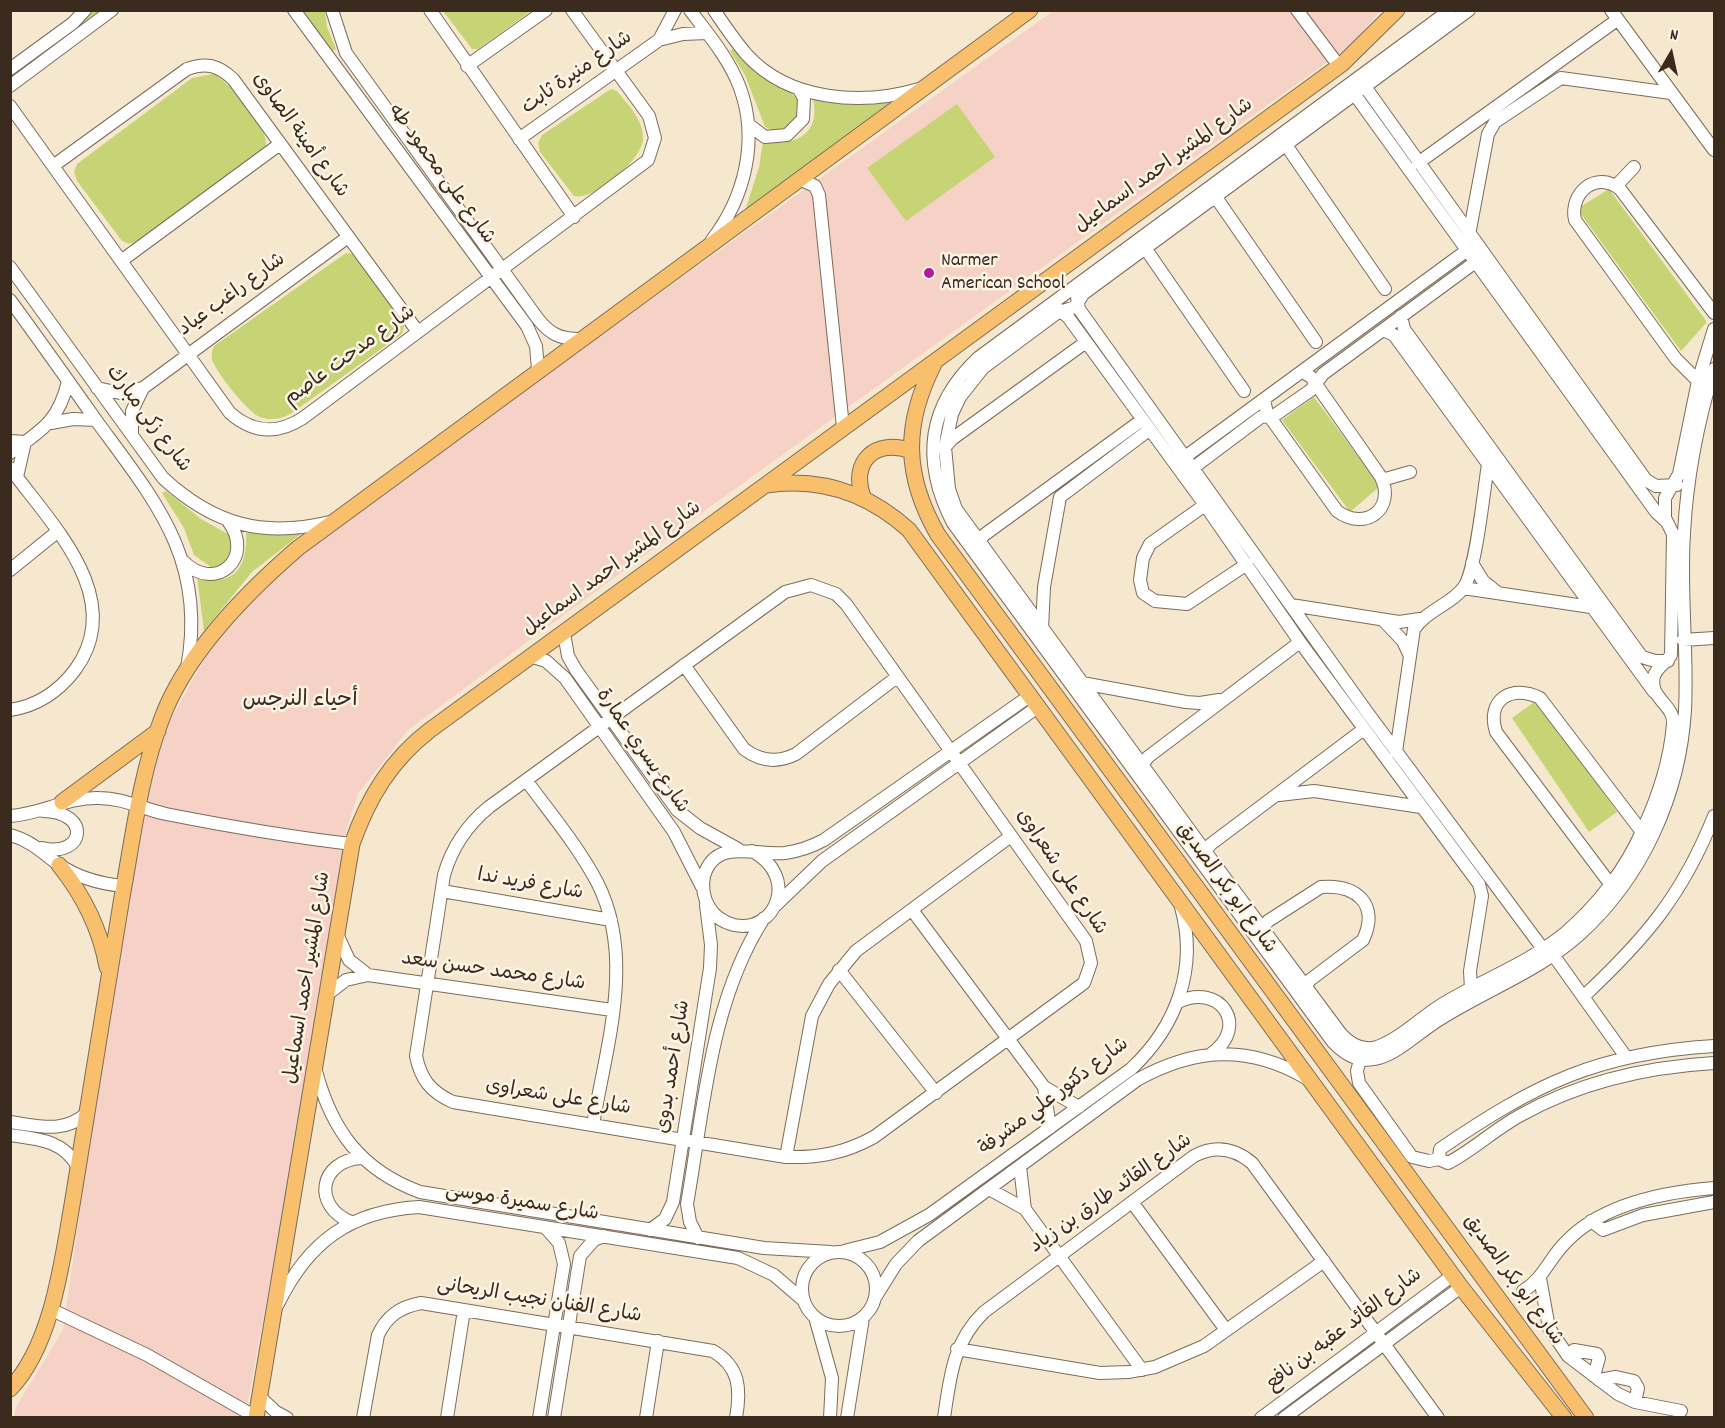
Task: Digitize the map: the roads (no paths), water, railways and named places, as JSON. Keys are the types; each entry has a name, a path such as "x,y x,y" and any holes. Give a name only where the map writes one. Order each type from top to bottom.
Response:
{"main road":[{"path":"12,1389 37,1347 50,1309 78,1167 138,805 158,731 162,718 186,674 236,606 274,568 332,522 1030,10"},
{"name":"شارع المشير احمد اسماعيل","path":"256,1417 292,1192 316,1071 352,844 370,799 410,745 1339,66 1397,10"},
{"name":"شارع ابو بكر الصديق","path":"936,360 921,389 911,451 919,495 938,535 1586,1418"},
{"path":"863,497 859,485 860,472 865,460 874,452 886,447 899,447 911,451"},
{"name":"شارع ابو بكر الصديق","path":"763,486 804,482 844,489 863,497 895,517 921,544 1457,1281 1564,1418"},
{"path":"62,802 158,731"},
{"path":"1131,833 1149,821"},
{"path":"59,865 84,900 94,920 109,975"},
{"path":"1351,1134 1368,1120"}],"street":[{"path":"10,69 73,23 85,10"},
{"path":"10,86 112,10"},
{"name":"شارع على محمود طه","path":"294,10 532,336 538,369"},
{"name":"شارع على محمود طه","path":"333,10 346,53 546,328 565,339 579,339"},
{"path":"430,10 574,217"},
{"path":"467,66 546,10"},
{"name":"شارع مدحت عاصم","path":"10,106 230,413 242,423 257,430 273,431 289,427 303,418 641,168 653,150 654,126 572,10"},
{"name":"شارع منيرة ثابت","path":"659,40 675,10"},
{"path":"690,10 731,68 740,87 748,124 749,145 741,188 732,209 708,245"},
{"path":"714,10 724,17 747,55 762,68 798,88 841,98 863,99 885,97 926,87"},
{"path":"1297,10 1339,66"},
{"path":"1058,306 1071,310 1083,294 1286,145 1450,10"},
{"path":"1361,82 1469,10"},
{"path":"1418,163 1614,15 1714,150"},
{"name":"شارع منيرة ثابت","path":"519,140 659,40 683,34 707,33"},
{"name":"شارع أمينة الصاوى","path":"53,166 179,74 199,65 212,65 233,79 418,332"},
{"path":"1469,235 1488,134 1495,122 1561,78 1671,93"},
{"path":"1361,82 1418,163 1474,263 1656,512 1668,523 1675,525 1685,521"},
{"path":"748,124 765,137 787,135 796,129 805,109 798,88"},
{"path":"1351,90 1453,223 1469,235 1647,480 1656,486 1681,485 1688,489"},
{"path":"1351,90 1070,290 1058,306 983,368 965,390 952,414 945,447 945,468 956,509 1015,599 1097,712 1205,851 1346,1040 1353,1045 1369,1048 1385,1043 1444,1003 1471,989 1494,984"},
{"path":"121,261 280,144"},
{"path":"1286,145 1289,153 1385,289"},
{"path":"1616,186 1634,167"},
{"path":"799,179 815,186 819,195 843,427"},
{"path":"1698,381 1676,359 1575,220 1575,200 1586,187 1605,182 1616,186 1714,314"},
{"path":"1215,196 1316,342"},
{"name":"شارع راغب عياد","path":"143,388 348,237"},
{"path":"1145,248 1244,391"},
{"path":"1185,457 1466,251"},
{"path":"1193,468 1261,417 1271,416 1316,385 1323,374 1474,263"},
{"name":"شارع زكى مبارك","path":"10,267 163,478 182,496 228,521 280,530 306,528 332,522"},
{"path":"10,294 24,285"},
{"path":"1070,290 1077,295 1079,309 1291,605 1363,720"},
{"name":"شارع زكى مبارك","path":"10,300 162,513 182,560 192,617 186,674"},
{"path":"1058,306 1205,505 1300,642 1378,739 1421,807 1482,890 1471,967 1471,989"},
{"path":"1058,306 965,370 945,400 934,434 933,469 943,504 953,523 1042,629 1082,683 1097,712"},
{"path":"1401,316 1404,329 1545,532 1591,607 1672,715 1673,722 1665,768 1642,832 1611,885 1548,952"},
{"path":"1685,695 1678,704 1668,706 1659,698 1654,676 1671,655 1673,534 1663,508 1665,498 1679,474 1698,381 1714,329"},
{"path":"1383,330 1394,335 1488,464 1545,532 1642,657 1665,662 1676,661 1684,668"},
{"path":"945,447 971,425 1086,342"},
{"path":"1135,762 1333,1042 1340,1050 1360,1060 1378,1059 1387,1055 1494,984 1580,934 1609,903 1641,858 1657,829 1676,770 1685,695 1683,640 1685,521 1688,489 1699,428 1714,369"},
{"path":"1264,399 1265,409 1337,511 1345,516 1362,520 1375,514 1386,494 1382,480 1311,377 1303,372"},
{"path":"1114,380 1125,373"},
{"path":"10,453 51,423 62,403 68,381"},
{"path":"97,388 120,393 143,388"},
{"path":"132,436 132,411 143,388"},
{"path":"952,414 958,422 971,425"},
{"path":"51,423 73,419 96,420"},
{"path":"979,541 984,535 1146,425"},
{"path":"1042,629 1044,587 1060,497 1146,425"},
{"path":"10,441 25,442"},
{"path":"10,711 43,700 65,683 82,660 91,634 93,606 89,585 77,559 14,472 25,442"},
{"path":"1291,605 1380,619 1410,622 1420,619 1463,588 1472,563 1488,464"},
{"path":"1382,480 1410,472"},
{"path":"1205,505 1150,544 1143,558 1140,580 1143,593 1155,601 1191,603 1247,564"},
{"path":"182,560 191,570 204,574 217,574 228,568 236,557 239,544 236,532 228,521"},
{"path":"10,570 57,532"},
{"path":"1472,563 1483,581 1499,594"},
{"name":"شارع على شعراوى","path":"811,585 836,594 846,604 1086,941 1091,963 1084,983 1076,991 874,1137 854,1148 809,1158 786,1157 453,1102 438,1096 419,1072 416,1056 442,891 448,861 462,834 478,816 684,665 785,592 811,585"},
{"path":"1015,599 1034,599 1044,587"},
{"path":"1463,588 1591,607"},
{"path":"1380,619 1393,628 1403,641 1409,655"},
{"path":"1396,752 1409,655 1414,628 1420,619"},
{"name":"شارع يسري عمارة","path":"564,633 572,663 677,810 712,836 738,849"},
{"path":"1683,640 1714,638"},
{"path":"1135,762 1191,724 1300,642"},
{"name":"شارع يسري عمارة","path":"530,656 546,661 560,671 674,832 702,887"},
{"path":"684,665 744,749 752,755 770,761 796,754 897,677"},
{"path":"1082,683 1200,704 1226,698"},
{"path":"1097,712 1100,701 1111,688"},
{"path":"1611,885 1496,732 1494,713 1503,698 1514,692 1527,692 1540,698 1642,832"},
{"path":"1035,701 959,763 822,861 764,918 751,924 737,926 723,921 712,913 705,900 702,887 705,873 713,861 724,853 738,849 782,853 811,847 951,752 1035,701"},
{"path":"1186,702 1192,712 1191,724"},
{"path":"1205,851 1315,763 1363,720"},
{"path":"1378,739 1396,752 1626,1057"},
{"path":"1315,763 1313,778 1316,784 1328,793"},
{"path":"526,780 586,865 604,897 612,920 618,969 593,1125"},
{"path":"1275,796 1301,790 1421,807"},
{"path":"41,811 62,802 99,798 138,805 164,814 352,844"},
{"path":"10,816 41,811 59,811 69,815 75,823 77,833 73,843 65,849 55,851 38,847 10,835"},
{"path":"1583,998 1638,945 1662,916 1683,884 1714,816"},
{"path":"786,1157 812,1016 839,970 856,951 1011,836"},
{"path":"38,847 59,865 89,880 124,886"},
{"path":"752,851 765,857 774,868 779,881 779,895 773,908"},
{"path":"1262,929 1268,921 1321,887 1352,891 1365,901 1369,912 1363,940 1310,980 1305,987"},
{"name":"شارع فريد ندا","path":"442,891 612,920"},
{"name":"شارع أحمد بدوى","path":"650,1230 665,1219 670,1211 683,1140 710,968 709,923 705,900"},
{"name":"شارع دكتور علي مشرفة","path":"838,1252 880,1242 897,1234 1050,1128 1131,1069 1146,1055 1159,1039 1178,1002 1184,982 1187,951 1184,920 1179,900"},
{"path":"912,910 1044,1087 1079,1107"},
{"name":"شارع أحمد بدوى","path":"698,1238 690,1222 687,1204 725,997 738,964 764,918"},
{"path":"338,934 349,960 368,975"},
{"path":"1471,967 1478,975 1494,984"},
{"path":"839,970 936,1093"},
{"name":"شارع محمد حسن سعد","path":"329,993 346,980 368,975 612,1010"},
{"path":"1178,1002 1191,997 1204,996 1216,1000 1225,1010 1230,1022 1228,1035 1222,1047 1211,1054"},
{"path":"1360,1060 1357,1071 1359,1083 1412,1156 1429,1161 1486,1117 1549,1083 1626,1057 1672,1048 1714,1046"},
{"name":"شارع دكتور علي مشرفة","path":"876,1296 896,1264 918,1241 1137,1080 1160,1067 1185,1058 1211,1054 1238,1054 1264,1059 1289,1068 1313,1081"},
{"path":"1441,1153 1444,1163 1453,1160 1522,1114 1588,1086 1665,1067 1714,1063"},
{"name":"شارع سميرة موسى","path":"316,1071 330,1112 361,1158 379,1173 420,1192 775,1250 838,1252"},
{"path":"1044,1087 1050,1128"},
{"path":"10,1122 59,1128 79,1120 87,1113"},
{"path":"10,1135 57,1144 73,1157 78,1167"},
{"path":"1030,1142 1038,1153"},
{"name":"شارع القائد طارق بن زياد","path":"946,1414 957,1349 968,1329 984,1312 1203,1151 1224,1149 1234,1151 1252,1163 1436,1417"},
{"path":"351,1222 340,1217 331,1209 326,1198 325,1185 329,1174 338,1164 349,1159 361,1158"},
{"path":"1020,1167 1025,1209"},
{"path":"1591,1221 1603,1230 1643,1215 1713,1202 1708,1196 1713,1188"},
{"path":"1523,1291 1540,1278 1563,1244 1591,1221 1644,1200 1678,1192 1713,1188"},
{"path":"989,1189 1025,1209 1143,1370"},
{"path":"1132,1202 1226,1330"},
{"name":"شارع سميرة موسى","path":"271,1319 285,1290 313,1250 351,1222 373,1213 419,1207 738,1258 774,1275 803,1300"},
{"path":"539,1418 564,1264 559,1243 545,1227"},
{"path":"554,1418 580,1256 594,1240 604,1236"},
{"path":"830,1418 832,1378 815,1317 803,1300 803,1281 810,1264 820,1256 838,1252 866,1262 877,1284 876,1296 863,1318 850,1416"},
{"path":"957,1349 1100,1372 1143,1370 1192,1353 1324,1261"},
{"path":"1540,1278 1549,1328 1568,1356 1635,1402 1681,1411"},
{"name":"شارع القائد عقبه بن نافع","path":"1261,1418 1376,1332 1457,1281"},
{"name":"شارع القائد عقبه بن نافع","path":"1284,1418 1384,1344 1457,1281"},
{"name":"شارع الفنان نجيب الريحانى","path":"363,1418 378,1335 389,1317 408,1306 421,1303 705,1349 728,1362 739,1387 736,1418"},
{"path":"50,1309 147,1355 256,1417"},
{"path":"447,1418 465,1310"},
{"path":"815,1317 826,1324 839,1326 852,1324 863,1318"},
{"path":"646,1418 658,1341"},
{"path":"1568,1356 1574,1350 1597,1354 1599,1359 1597,1378"},
{"path":"1597,1378 1616,1377 1634,1381 1638,1388 1635,1402"},
{"path":"259,1396 276,1412 287,1418"}],"place":[{"name":"Narmer American School","path":"929,273"}],"district":[{"name":"أحياء النرجس","path":"300,702"}]}
